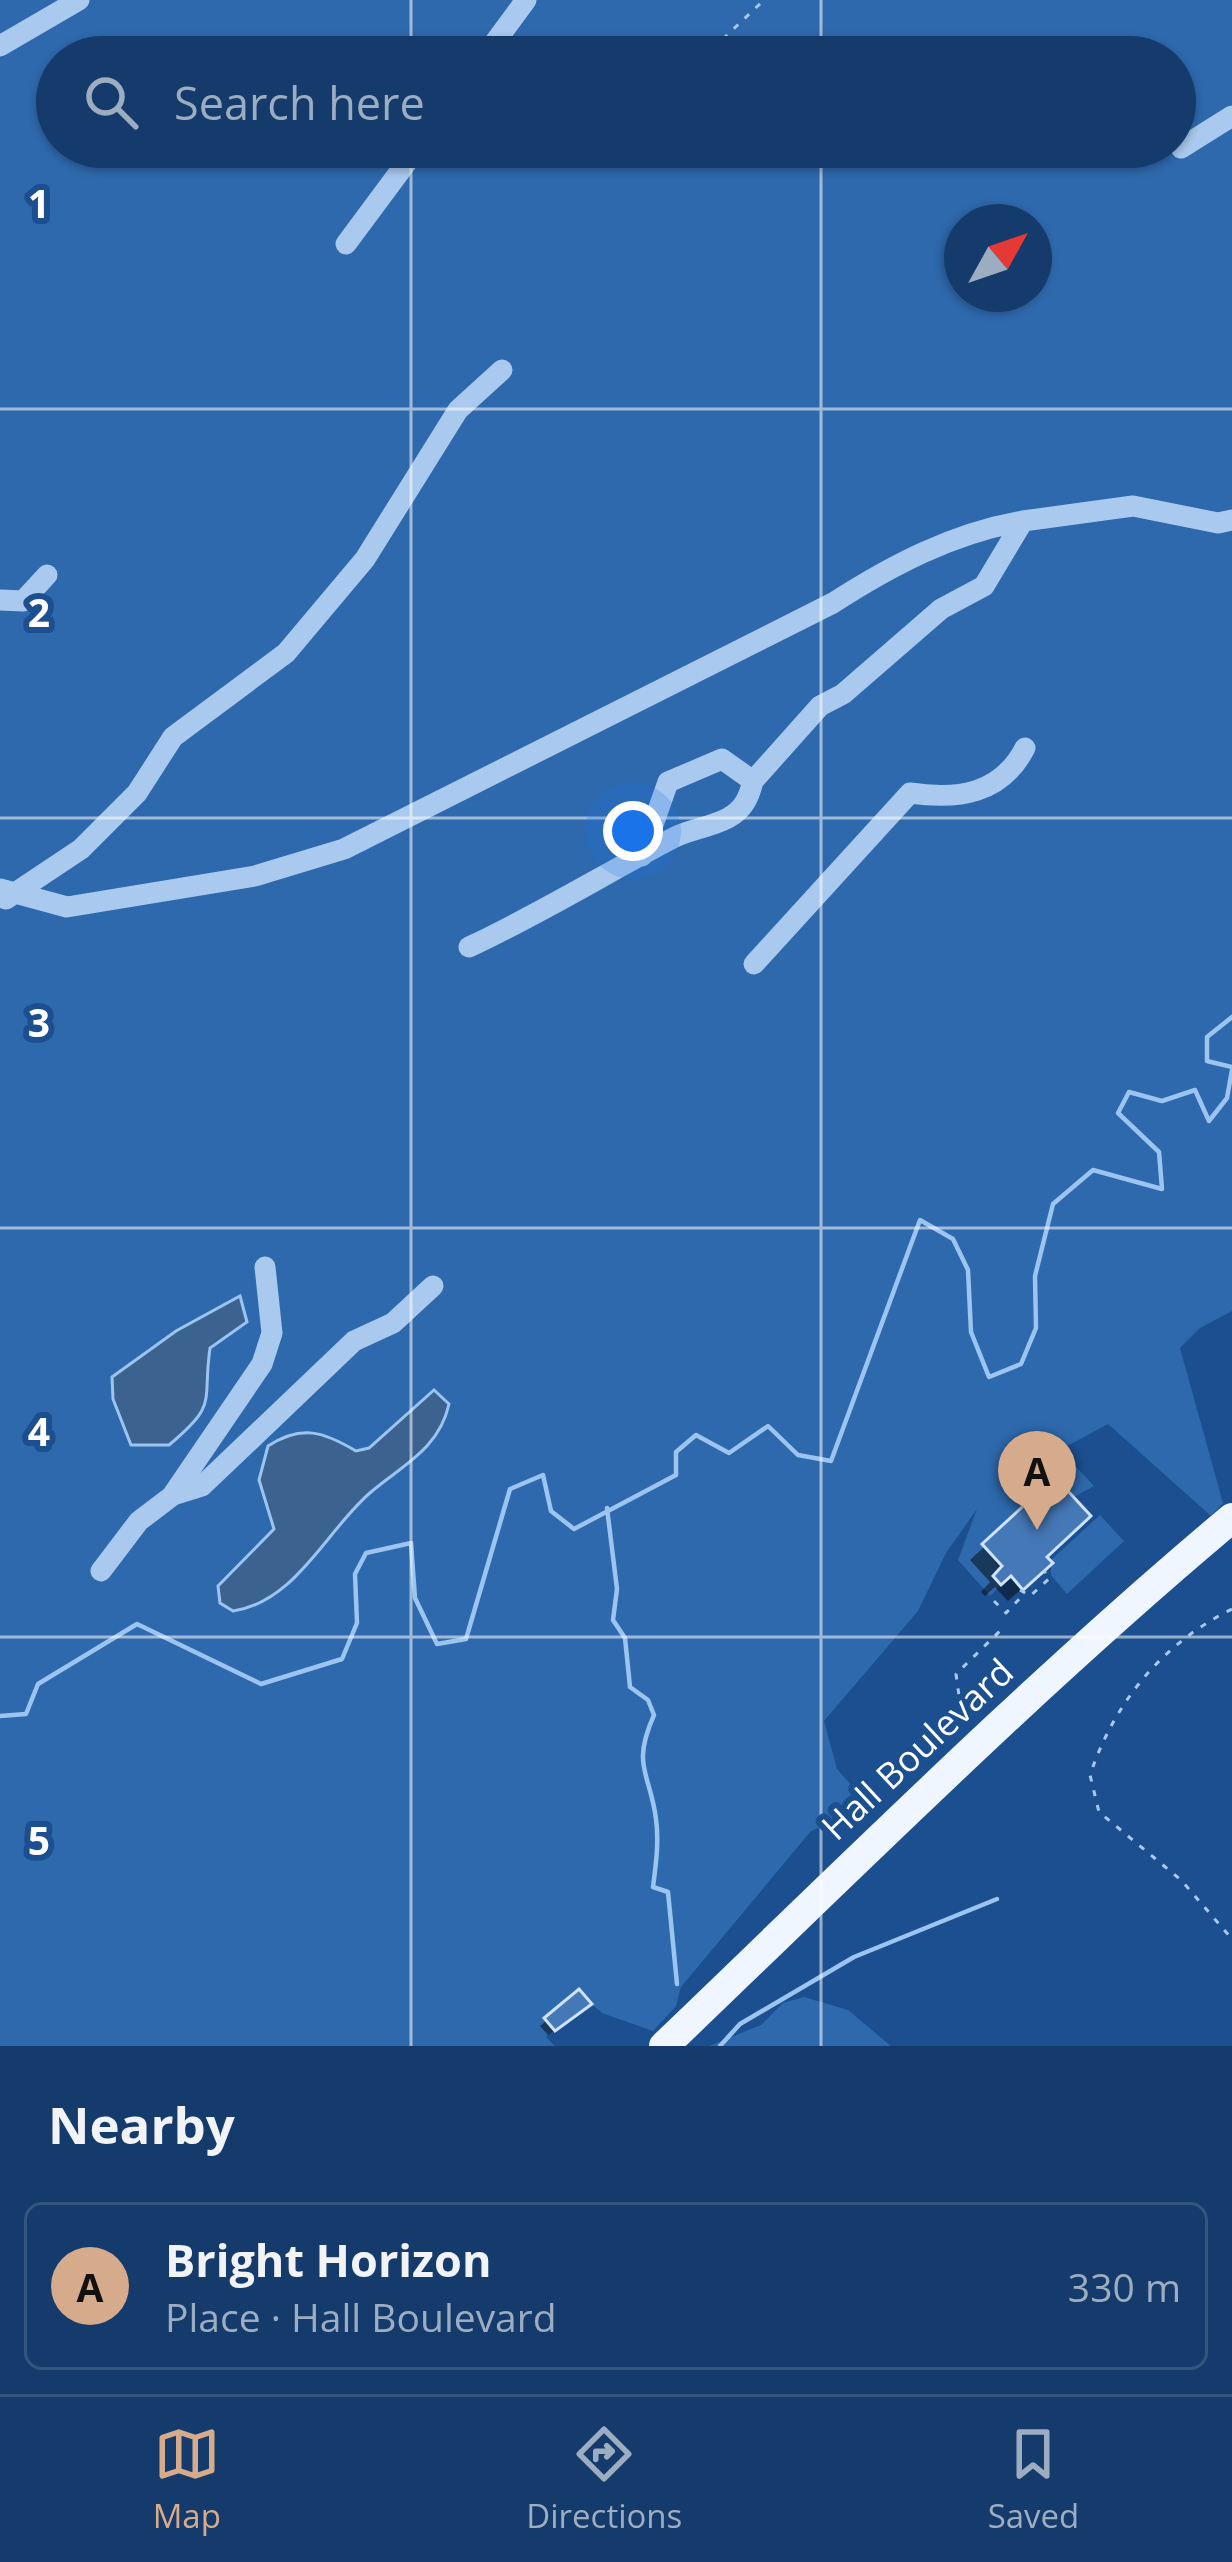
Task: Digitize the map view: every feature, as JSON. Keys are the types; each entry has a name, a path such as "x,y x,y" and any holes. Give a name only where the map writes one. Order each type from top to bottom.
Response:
{"main road":[{"name":"Hall Boulevard","path":"664,2046 1122,1610 1232,1518"}],"lane":[{"path":"0,46 80,0"},
{"path":"499,36 526,0"},
{"path":"1196,138 1232,116"},
{"path":"346,244 402,168"},
{"path":"4,896 81,848 137,794 173,737 286,653 365,559 458,410 502,370"},
{"path":"4,896 68,907 255,876 344,849 398,827 530,754 833,603 901,560 987,527 1133,506 1218,523 1232,520"},
{"path":"469,947 643,856 730,817 748,800 753,781 820,706 843,694 941,609 984,586 1024,520"},
{"path":"0,600 23,601 47,575"},
{"path":"754,964 910,793 961,796 992,787 1016,766 1025,748"},
{"path":"643,856 668,782 722,759 753,781"},
{"path":"101,1571 139,1521 172,1496 262,1364 272,1333 265,1267"},
{"path":"172,1496 202,1486 354,1341 393,1323 433,1286"}],"path":[{"path":"726,36 764,0"},
{"path":"994,1601 1006,1613 1023,1591 1030,1596 1050,1578 1044,1571"},
{"path":"1232,1609 1200,1624 1159,1657 1090,1774 1099,1812 1181,1880 1232,1939"},
{"path":"967,1728 958,1712 961,1685 956,1673 1003,1628"}],"shaded area":[{"path":"0,0 1232,0 1232,1311 1200,1328 1180,1348 1223,1503 1211,1516 1108,1424 1047,1457 1063,1453 1094,1486 1074,1497 1055,1478 982,1544 1007,1579 990,1596 958,1560 977,1509 946,1553 918,1611 824,1721 837,1769 861,1796 837,1821 811,1831 681,1987 676,2006 653,2031 602,2013 583,1997 546,2037 555,2046 0,2046"},
{"path":"240,1296 247,1322 210,1348 202,1411 169,1445 131,1445 113,1399 112,1377 176,1331"},
{"path":"434,1390 449,1404 437,1433 418,1455 355,1507 275,1594 233,1611 220,1603 218,1586 274,1529 259,1480 268,1446 292,1435 313,1433 356,1451 369,1448"},
{"path":"1100,1515 1124,1541 1067,1594 1051,1575 1051,1560"},
{"path":"804,1997 848,2010 891,2046 709,2046 761,2025 783,2003"}],"building":[{"path":"1055,1477 1091,1516 1047,1557 1053,1563 1023,1590 1011,1576 1001,1585 993,1576 1002,1566 982,1544"},
{"path":"579,1989 592,2004 555,2031 544,2018"}],"waterway":[{"path":"1232,1017 1207,1037 1207,1061 1232,1067"},
{"path":"0,1716 26,1714 38,1684 137,1624 261,1684 342,1659 357,1623 355,1574 366,1553 411,1543 415,1598 437,1644 466,1639 510,1489 543,1475 551,1511 574,1529 676,1475 676,1452 696,1435 729,1453 768,1426 798,1455 831,1461 920,1220 953,1239 968,1270 971,1332 989,1377 1021,1364 1036,1328 1035,1276 1053,1204 1093,1170 1162,1189 1159,1152 1118,1113 1129,1092 1162,1101 1195,1090 1209,1121 1227,1098 1232,1070"},
{"path":"607,1508 617,1589 613,1620 625,1638 630,1687 648,1700 654,1715 643,1758 657,1828 653,1887 668,1892 677,1984"},
{"path":"720,2046 740,2024 854,1957 997,1899"}],"place":[{"name":"Bright Horizon","path":"1037,1530"}]}
